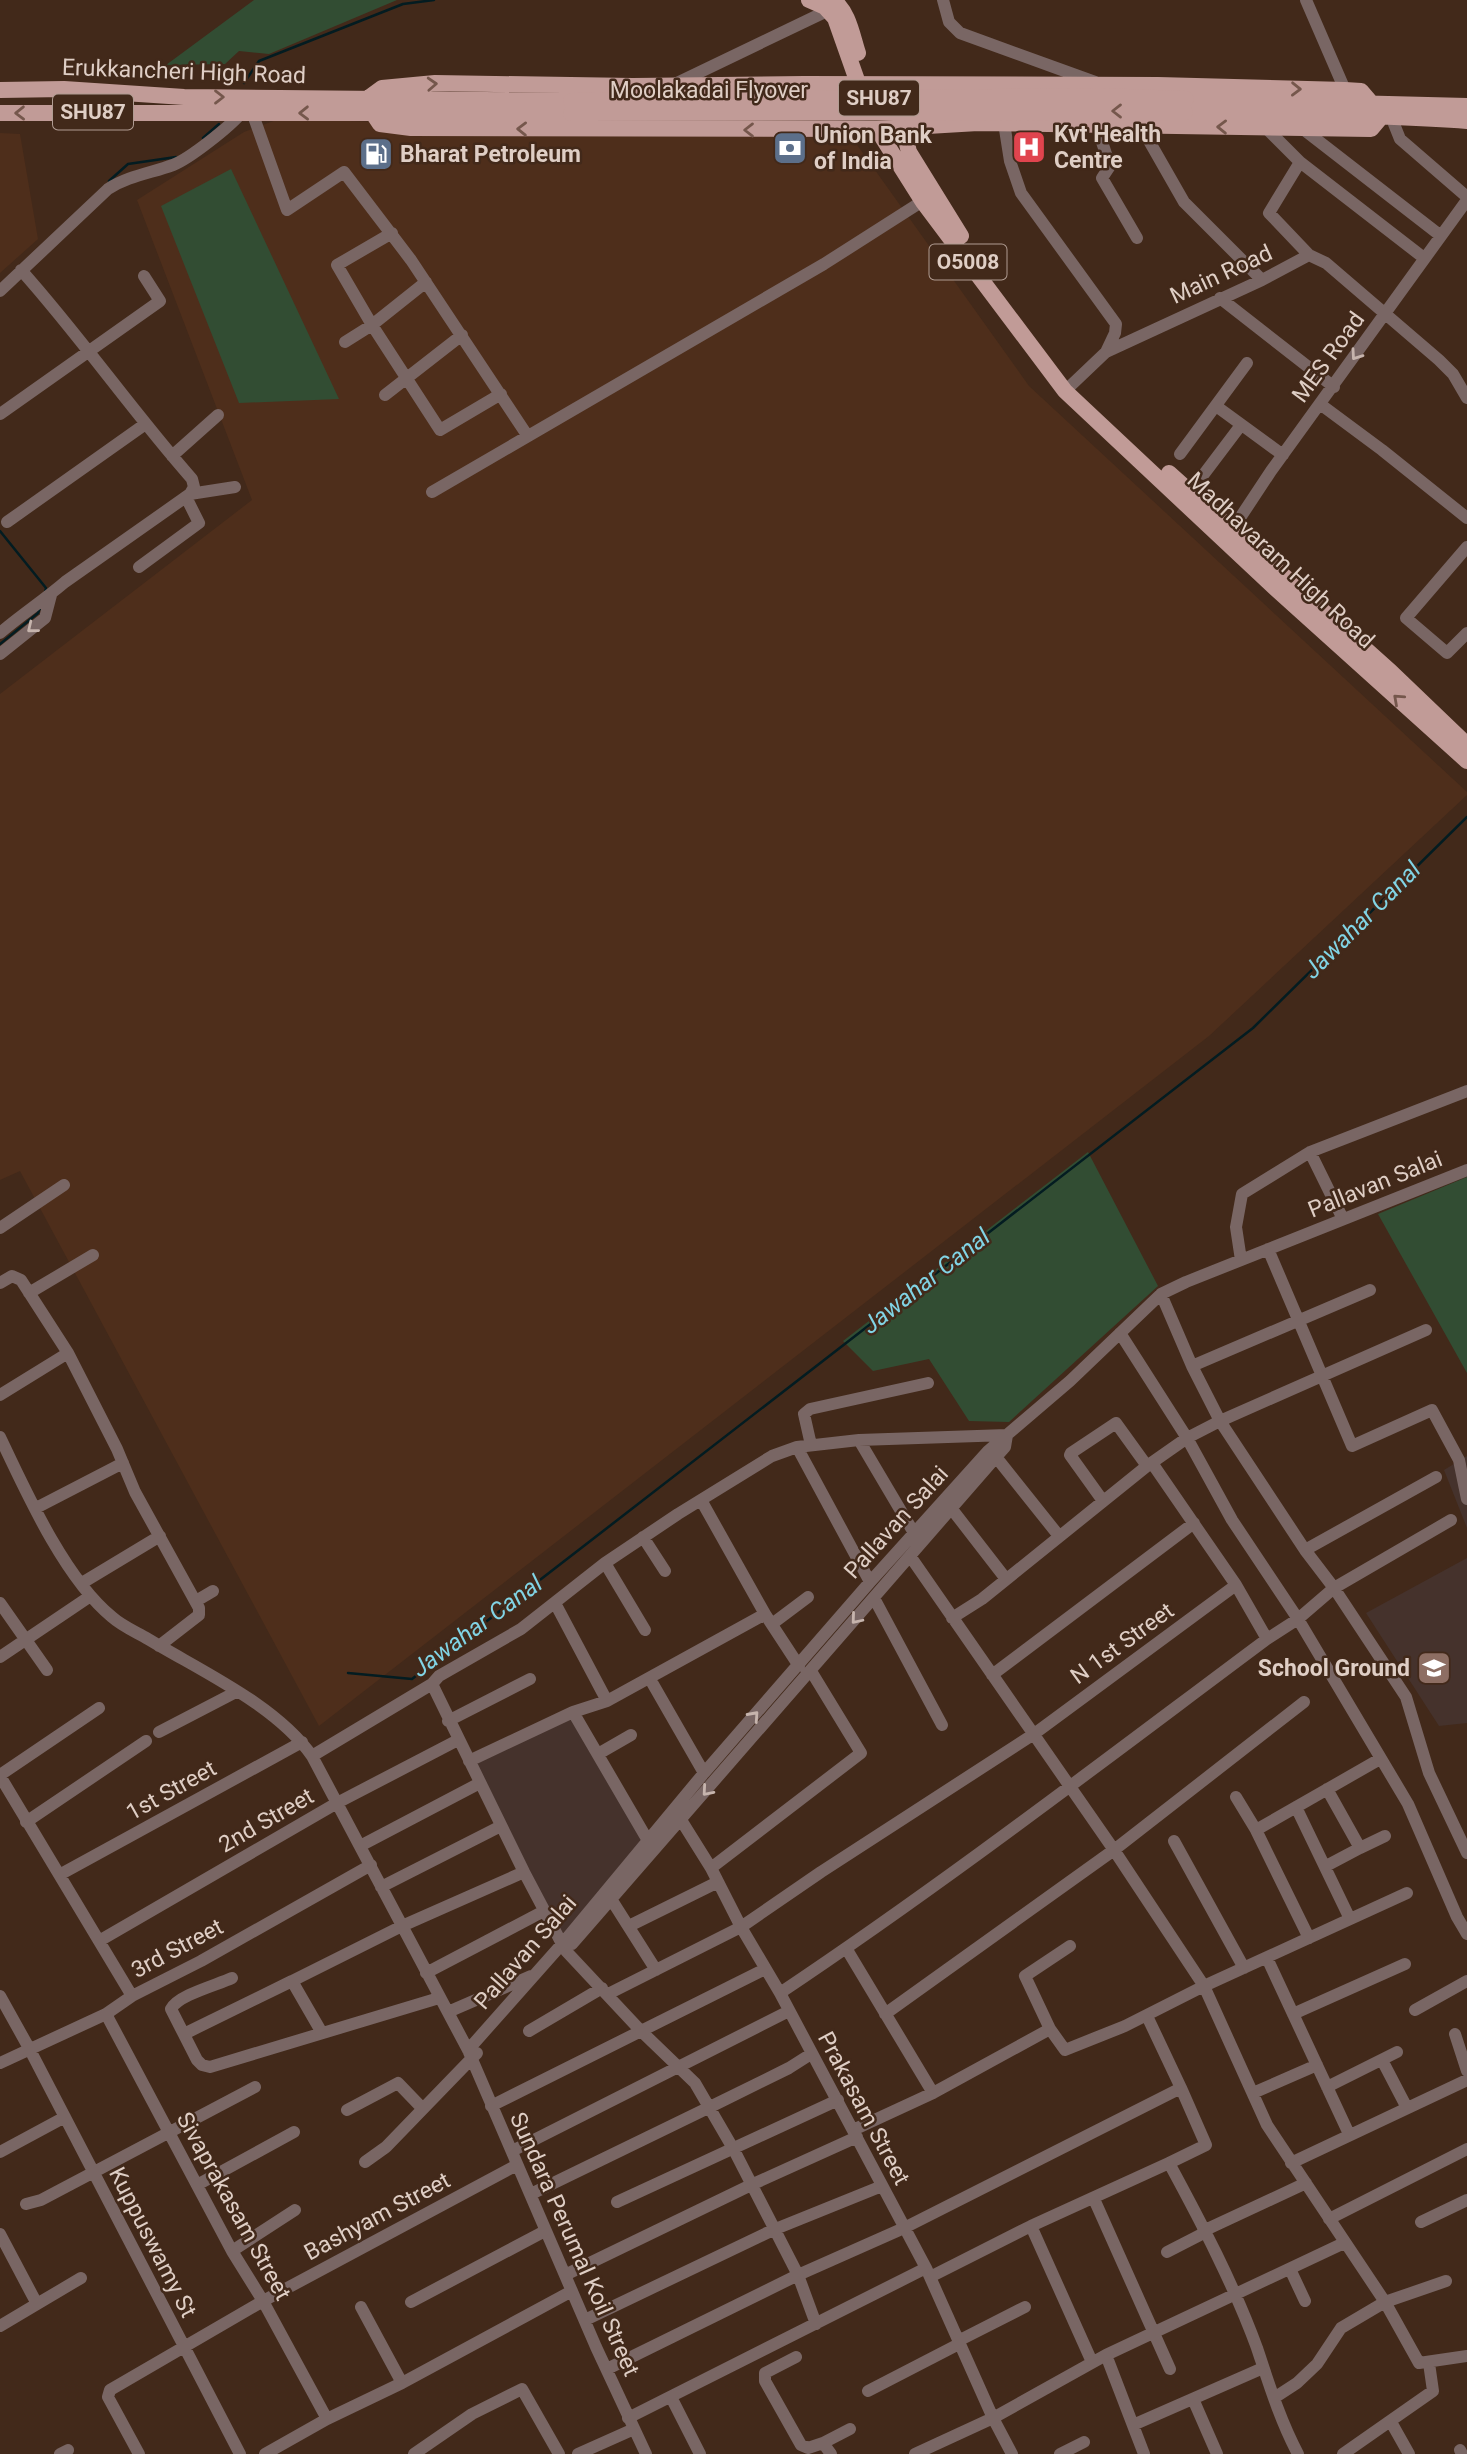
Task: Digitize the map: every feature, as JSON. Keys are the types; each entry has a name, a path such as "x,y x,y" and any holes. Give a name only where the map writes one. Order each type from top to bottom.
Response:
{"main road":[{"path":"809,0 831,5 864,85"},
{"path":"435,83 671,86 977,84 1361,91 1383,112 1371,129 1004,123 877,130 411,128 380,124 370,105 382,88 435,83"},
{"path":"804,84 806,129"},
{"path":"977,84 978,123"},
{"name":"Erukkancheri High Road","path":"0,90 64,89 185,104 244,108 370,105"},
{"name":"Moolakadai Flyover","path":"370,105 571,107 1100,96 1186,106 1383,112"},
{"name":"SHU87","path":"0,113 185,104 244,108"},
{"name":"SHU87","path":"1383,112 1467,106"},
{"name":"SHU87","path":"1383,112 1467,121"},
{"name":"O5008","path":"904,128 909,152 928,198"},
{"name":"O5008","path":"877,130 1068,387"},
{"name":"Madhavaram High Road","path":"1068,387 1228,535 1391,672 1463,746"},
{"path":"1463,746 1467,761"}],"street":[{"path":"943,0 949,22 960,33 1105,85"},
{"path":"1306,0 1345,90"},
{"path":"671,86 831,5"},
{"path":"0,291 108,189 120,181 176,164 225,131 244,108 287,210 344,172 392,233 527,435"},
{"path":"1383,112 1394,124 1400,139 1467,198"},
{"path":"1004,123 1010,161 1021,192 1116,324 1106,352"},
{"path":"1096,124 1110,166 1102,178 1137,238"},
{"path":"1140,125 1185,202 1262,280"},
{"path":"1266,128 1300,162 1424,258"},
{"path":"1303,129 1441,236"},
{"path":"1300,162 1269,213 1309,255"},
{"path":"432,492 812,271 928,198"},
{"name":"MES Road","path":"1228,535 1467,198"},
{"path":"392,233 337,265 440,430 500,394"},
{"name":"Main Road","path":"1068,387 1106,352 1262,280 1309,255 1326,263 1386,312 1453,374 1467,398"},
{"path":"0,615 4,629 188,495 194,486 192,479 144,425 61,315 21,270"},
{"path":"0,414 160,301 144,276"},
{"path":"345,342 372,325 426,282"},
{"path":"1220,298 1334,387"},
{"path":"385,395 462,335"},
{"path":"1180,454 1247,363"},
{"path":"1320,404 1467,518"},
{"path":"1216,406 1283,454"},
{"path":"172,456 218,415"},
{"path":"7,522 144,425"},
{"path":"1204,474 1241,425"},
{"path":"188,495 235,487"},
{"path":"139,567 197,526 200,521 188,495"},
{"path":"1467,547 1406,618 1447,653 1467,633"},
{"path":"0,654 45,618 45,599"},
{"path":"1241,1260 1236,1227 1242,1194 1310,1152 1467,1091"},
{"path":"1310,1152 1343,1219"},
{"name":"Pallavan Salai","path":"470,2054 535,1974 564,1948 647,1839 704,1773 805,1669 870,1582 914,1533 998,1441 1161,1294 1185,1282 1467,1170"},
{"path":"0,1228 64,1185"},
{"path":"1268,1250 1352,1446 1432,1410 1459,1460 1467,1499"},
{"path":"29,1293 93,1255"},
{"path":"0,1283 12,1276 18,1276 68,1353 135,1492 200,1612 159,1646"},
{"path":"1192,1366 1370,1290"},
{"path":"1161,1294 1192,1366 1220,1421 1406,1697 1429,1773 1467,1853"},
{"path":"952,1618 982,1599 1149,1464 1187,1438 1426,1330"},
{"path":"1120,1333 1187,1438 1232,1520 1298,1619 1408,1804 1467,1934"},
{"path":"0,1395 68,1353"},
{"path":"811,1445 804,1421 804,1414 810,1409 928,1383"},
{"path":"1103,1501 1070,1455 1116,1423 1194,1523 1267,1639"},
{"path":"312,1756 432,1684 439,1676 521,1629 605,1563 759,1463 797,1447 811,1445 859,1440 1007,1435 1005,1447 874,1598 805,1669 681,1820 423,2109 386,2147 365,2162"},
{"path":"0,1437 62,1558 82,1583 89,1597 0,1657"},
{"path":"859,1440 914,1533"},
{"path":"797,1447 870,1582"},
{"path":"996,1457 1059,1536"},
{"path":"36,1508 123,1463"},
{"path":"1305,1550 1436,1477"},
{"path":"701,1500 769,1619 861,1753 711,1868"},
{"path":"951,1508 1006,1579"},
{"path":"780,1993 1070,1787 1267,1639 1298,1619 1334,1588 1451,1520"},
{"path":"992,1675 1194,1523"},
{"path":"82,1583 160,1536"},
{"path":"643,1537 665,1572"},
{"path":"910,1556 1114,1850 1204,1986 1267,2125 1385,2302 1419,2363 1467,2356"},
{"path":"605,1563 645,1630"},
{"name":"N 1st Street","path":"529,2031 605,1991 656,1970 741,1927 1034,1734 1236,1586"},
{"path":"195,1601 213,1591"},
{"name":"Sundara Perumal Koil Street","path":"89,1597 114,1619 212,1676 278,1720 302,1742 312,1756 470,2054 545,2231 646,2454"},
{"path":"469,1761 573,1712 607,1701 808,1597"},
{"path":"874,1598 942,1725"},
{"path":"0,1603 47,1670"},
{"path":"555,1603 607,1701"},
{"path":"448,1721 530,1679"},
{"path":"650,1679 704,1773"},
{"path":"432,1684 457,1740 564,1948 641,2031 695,2083 734,2150 798,2275 816,2324"},
{"path":"159,1732 236,1692"},
{"path":"885,2014 1114,1850 1304,1702"},
{"path":"99,1708 0,1776 132,1996"},
{"path":"573,1712 647,1839"},
{"path":"598,1754 631,1735"},
{"name":"2nd Street","path":"99,1941 337,1803 457,1740"},
{"path":"26,1822 146,1741"},
{"name":"1st Street","path":"61,1874 302,1742"},
{"path":"1256,1830 1380,1759"},
{"path":"360,1846 480,1783"},
{"path":"1327,1789 1360,1848"},
{"path":"1236,1797 1256,1830 1309,1938"},
{"path":"1296,1807 1350,1919"},
{"name":"Prakasam Street","path":"681,1820 711,1868 838,2100 928,2273 1012,2454"},
{"path":"381,1887 501,1826"},
{"path":"1326,1866 1385,1836"},
{"path":"1174,1841 1244,1968"},
{"name":"3rd Street","path":"0,2063 106,2014 132,1996 201,1961 370,1865"},
{"path":"184,2034 402,1926 524,1872"},
{"path":"629,1926 718,1882"},
{"path":"1070,1946 1025,1976 1049,2029 1065,2050 1147,2016 1204,1986 1407,1893"},
{"path":"611,1899 656,1970"},
{"path":"426,1973 544,1911"},
{"path":"846,1948 933,2093"},
{"path":"1266,1958 1349,2134"},
{"path":"1293,2014 1405,1964"},
{"path":"491,2106 765,1969"},
{"path":"448,2012 535,1974"},
{"path":"232,1978 175,2002 171,2009 202,2065 210,2067 439,1997"},
{"path":"292,1981 322,2033"},
{"path":"1415,2010 1467,1981"},
{"name":"Kuppuswamy St","path":"0,1996 240,2454"},
{"path":"512,2151 789,2011"},
{"name":"Sivaprakasam Street","path":"106,2014 232,2251 327,2419"},
{"path":"578,2454 631,2424 671,2397 816,2324 1094,2199 1206,2145 1147,2016"},
{"path":"565,2275 855,2134 1049,2029"},
{"path":"1455,2034 1467,2071"},
{"path":"1327,2087 1397,2052"},
{"path":"531,2194 710,2108 811,2054"},
{"path":"1382,2060 1407,2108"},
{"path":"1253,2093 1317,2065"},
{"path":"1291,2162 1467,2080"},
{"path":"347,2110 398,2083 423,2109"},
{"path":"26,2204 41,2200 255,2087"},
{"path":"607,2369 798,2275 904,2228 1181,2088"},
{"path":"617,2202 838,2100"},
{"path":"0,2151 65,2117"},
{"path":"197,2185 294,2132"},
{"path":"1329,2219 1467,2149"},
{"path":"1169,2163 1235,2295 1297,2454"},
{"name":"Bashyam Street","path":"139,2454 112,2406 108,2397 110,2389 262,2301 517,2165"},
{"path":"1167,2252 1307,2183"},
{"path":"585,2320 773,2230 882,2186"},
{"path":"1094,2199 1170,2369"},
{"path":"1421,2222 1467,2200"},
{"path":"232,2251 295,2210"},
{"path":"1031,2226 1092,2362"},
{"path":"411,2302 545,2231"},
{"path":"0,2234 37,2304"},
{"path":"915,2454 993,2418 1105,2355 1344,2243"},
{"path":"1290,2269 1305,2301"},
{"path":"0,2326 81,2278"},
{"path":"1274,2398 1297,2383 1317,2364 1341,2328 1385,2302 1446,2281"},
{"path":"265,2454 572,2291"},
{"path":"360,2306 401,2383"},
{"path":"868,2391 1025,2307"},
{"path":"1105,2355 1144,2454"},
{"path":"796,2357 765,2373 765,2381 801,2445 808,2448 850,2429"},
{"path":"1343,2454 1433,2390 1429,2363"},
{"path":"1133,2425 1263,2368"},
{"path":"414,2454 472,2414 523,2389 559,2454"},
{"path":"671,2397 700,2454"},
{"path":"1193,2399 1217,2454"},
{"path":"1391,2422 1409,2454"},
{"path":"1060,2454 1084,2442"},
{"path":"823,2443 831,2454"}],"shaded area":[{"path":"279,119 850,135 1029,386 1467,792 1467,795 1209,1036 319,1726 20,1171 0,1180 0,694 252,500 137,200 244,132"},
{"path":"0,133 20,134 38,239 0,273"},
{"path":"1467,1456 1467,1528 1444,1470"},
{"name":"School Ground","path":"1467,1558 1467,1723 1439,1726 1366,1613"},
{"path":"573,1711 643,1838 563,1939 473,1761"}],"green space":[{"path":"254,0 397,0 269,54 239,51 225,64 166,65"},
{"path":"231,169 339,399 239,403 161,206"},
{"path":"1088,1152 1158,1286 1009,1422 969,1421 929,1359 873,1371 843,1341"},
{"path":"1467,1177 1467,1373 1378,1214"}],"waterway":[{"path":"244,83 259,61 403,4 434,0"},
{"path":"203,138 219,124"},
{"path":"109,181 128,164 176,157"},
{"path":"0,531 46,588 45,592"},
{"path":"0,644 38,613 40,608"},
{"name":"Jawahar Canal","path":"348,1673 412,1679 1253,1028 1467,817"}],"place":[{"name":"Kvt Health Centre","path":"1029,147"},
{"name":"Union Bank of India","path":"790,148"},
{"name":"Bharat Petroleum","path":"376,154"},
{"name":"School Ground","path":"1434,1668"}]}
